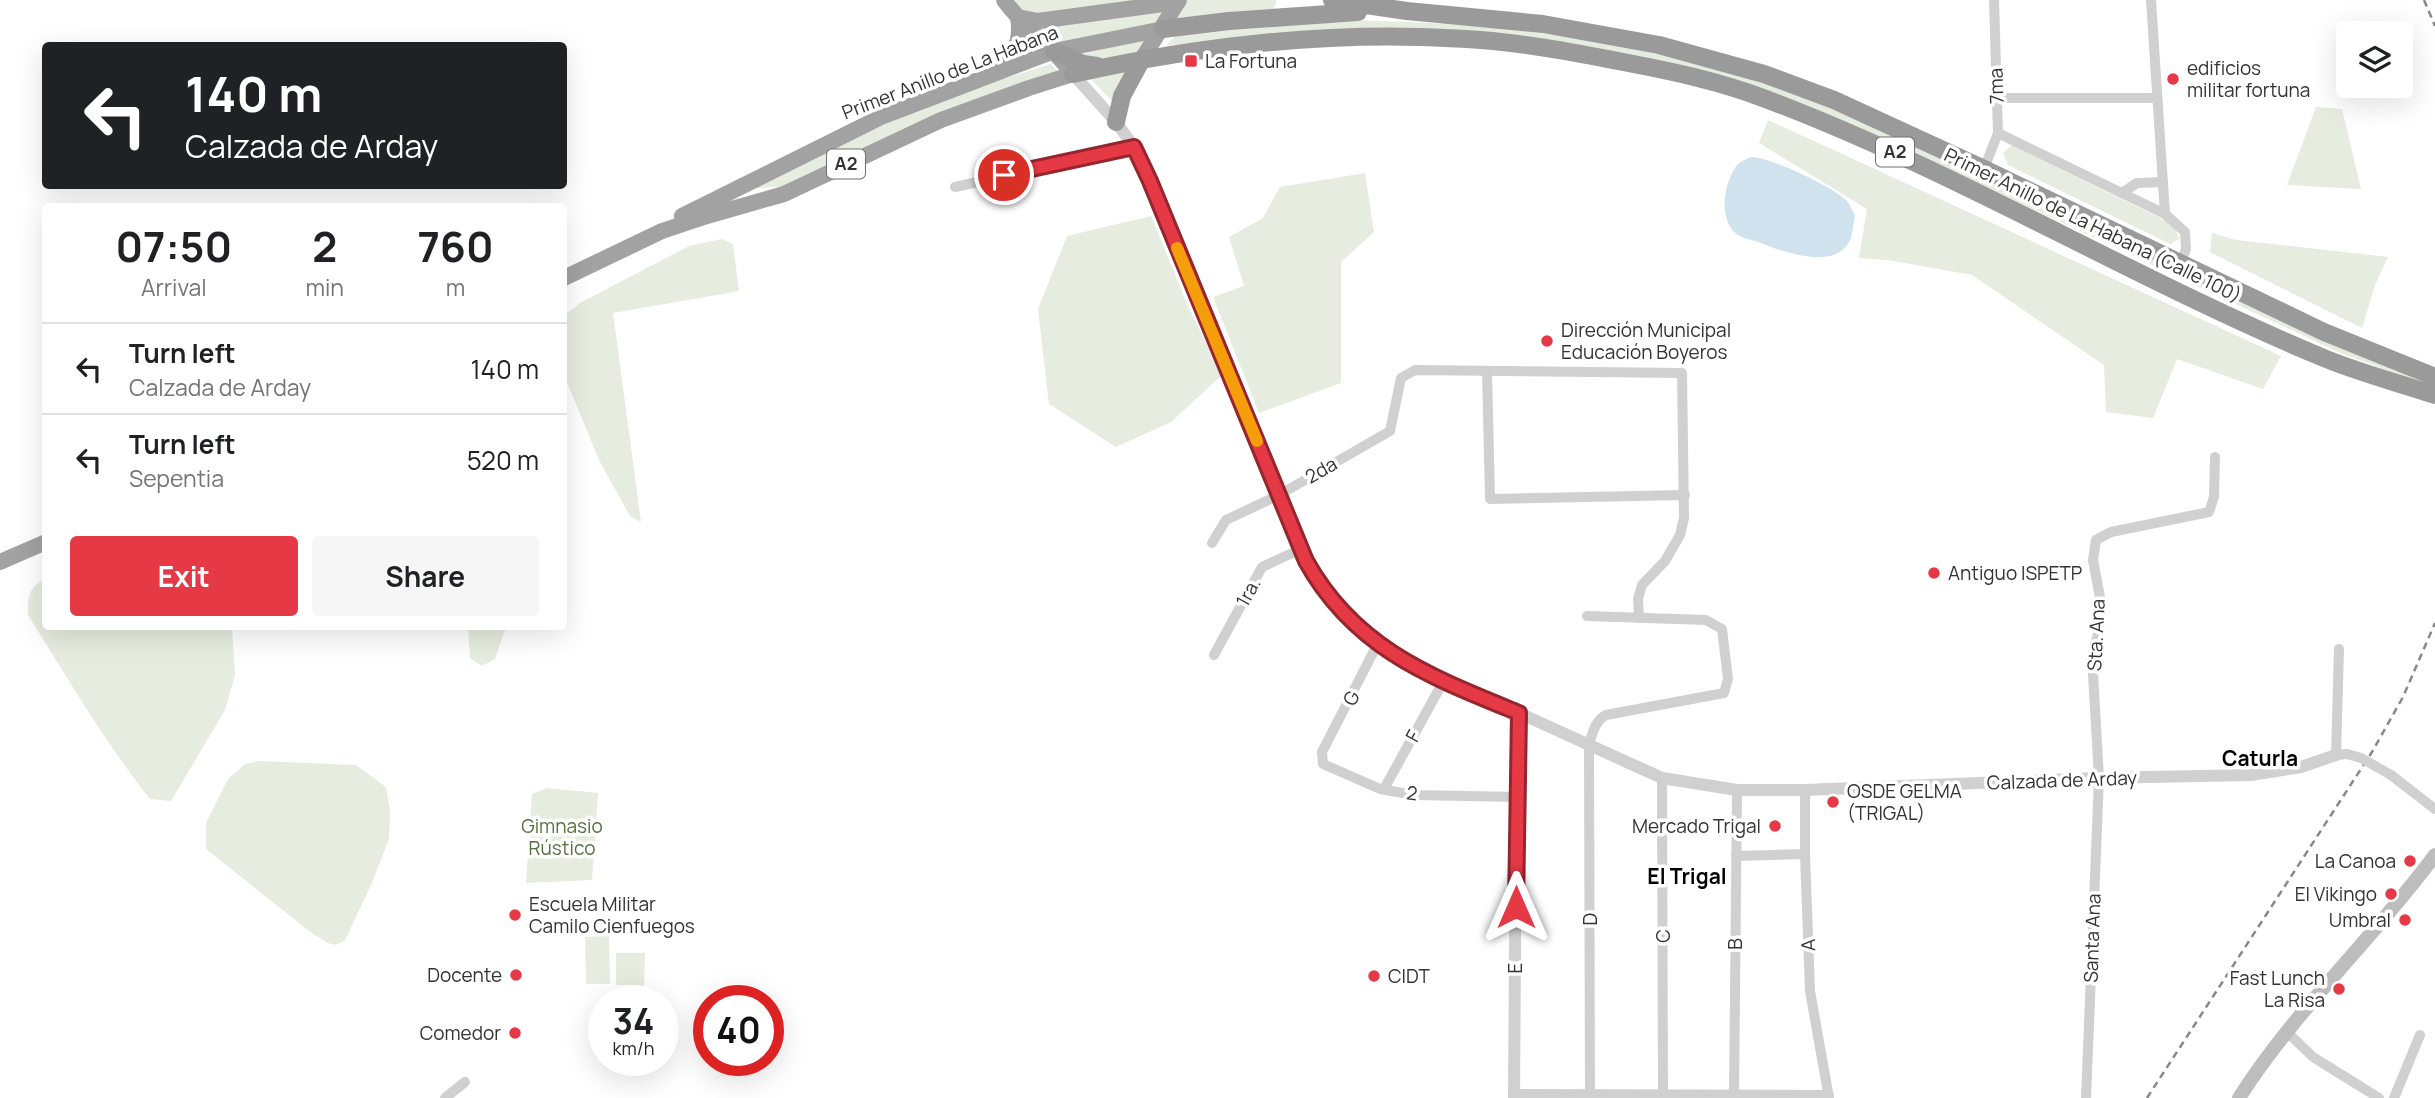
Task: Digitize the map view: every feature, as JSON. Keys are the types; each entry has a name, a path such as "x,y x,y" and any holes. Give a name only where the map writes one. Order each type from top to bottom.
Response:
{"highway":[{"path":"1332,0 1407,10"},
{"path":"1010,6 1038,20 1179,1"},
{"path":"1116,122 1122,96 1179,1"},
{"path":"1010,6 1073,74"},
{"path":"996,73 1018,44 1010,6"},
{"name":"Primer Anillo de La Habana","path":"567,276 736,187 881,117 1054,51 1163,29 1316,13 1407,10"},
{"name":"Primer Anillo de La Habana (Calle 100)","path":"1407,10 1543,24 1659,45 1764,74 1834,100 2324,332 2435,377"},
{"name":"Primer Anillo de La Habana (Calle 100)","path":"1142,59 1191,50 1319,38 1401,36 1538,46 1721,84 1761,97 1888,149 2318,356 2435,395"},
{"path":"1054,51 1088,66 1111,66"},
{"name":"A2","path":"1073,74 1142,59"},
{"name":"Primer Anillo de La Habana","path":"618,251 690,221 784,194 941,120 1073,74"},
{"path":"736,187 736,209"},
{"path":"0,562 42,544"}],"main road":[{"path":"2239,1098 2286,1031 2433,861"}],"street":[{"name":"7ma","path":"1984,169 1998,133 1994,0"},
{"path":"2151,0 2165,214"},
{"name":"Calzada de Arday","path":"1073,74 1116,122 1134,147 1301,549 1318,583 1364,633 1405,663 1662,778 1737,790 1805,790 2277,773 2336,755"},
{"path":"1996,97 2157,97"},
{"path":"1998,133 2165,214 2185,232 2186,249 2182,263"},
{"path":"955,187 1134,147"},
{"path":"2122,193 2137,183 2163,182"},
{"name":"2da","path":"1212,542 1226,520 1279,495 1390,431 1401,377 1415,370 1487,371"},
{"path":"1639,618 1638,599 1642,585 1665,561 1681,534 1685,495 1682,373 1487,371 1490,499 1685,495"},
{"name":"Sta. Ana","path":"2099,778 2092,657 2099,630 2101,603 2093,560 2095,540 2111,532 2208,512 2214,497 2215,457"},
{"name":"1ra.","path":"1214,655 1262,567 1301,549"},
{"path":"1587,616 1706,620 1722,629 1728,678 1724,693 1606,715 1595,726 1590,744"},
{"name":"G","path":"1322,752 1378,643"},
{"path":"2339,649 2336,755 2347,754 2361,758 2391,775 2435,809"},
{"name":"F","path":"1384,789 1443,682"},
{"name":"E","path":"1515,1096 1519,713"},
{"name":"D","path":"1590,744 1590,1094"},
{"name":"2","path":"1322,752 1323,764 1327,767 1384,789 1414,795 1518,797"},
{"name":"C","path":"1662,778 1663,1095"},
{"name":"Santa Ana","path":"2086,1098 2099,778"},
{"name":"B","path":"1734,1097 1737,790"},
{"name":"A","path":"1805,790 1810,991 1829,1096"},
{"path":"1736,856 1805,854"},
{"path":"2286,1031 2313,1057 2379,1098"},
{"path":"2394,1098 2420,1035"},
{"path":"445,1098 466,1082"},
{"path":"1515,1096 1829,1096"}],"green space":[{"path":"1015,0 1157,0 1043,16 1023,10"},
{"path":"1188,0 1276,0 1276,4 1272,10 1177,20"},
{"path":"1166,9 1161,24 1062,47 1039,28"},
{"path":"1316,20 1475,26 1528,32 1633,48 1736,74 1859,119 1938,154 2435,388 2338,352 1999,193 1811,109 1538,40 1167,45 1177,34"},
{"path":"1143,39 1146,41 1140,52 1105,60 1076,56"},
{"path":"1051,64 1061,75 790,186 746,189 914,111 971,89"},
{"path":"1134,67 1112,101 1090,78"},
{"path":"2316,107 2342,109 2361,189 2287,185"},
{"path":"1768,120 2281,356 2263,389 2177,359 2153,418 2106,412 2104,365 1972,275 1888,260 1859,258 1867,209 1759,143"},
{"path":"2012,145 2174,225 2179,239 2170,244 2008,165 2003,153"},
{"path":"1365,173 1374,232 1341,262 1341,383 1259,413 1213,297 1244,286 1229,237 1263,218 1280,187"},
{"path":"1151,216 1188,306 1222,375 1171,422 1116,447 1049,404 1038,309 1067,236"},
{"path":"2212,233 2236,240 2388,257 2375,285 2362,328 2210,252"},
{"path":"722,239 733,244 739,291 613,313 641,522 630,516 599,460 567,382 567,314 580,303 689,246"},
{"path":"42,581 42,630 232,630 235,675 225,710 171,801 150,799 101,732 28,615 30,593"},
{"path":"468,630 505,630 495,659 482,666 470,658"},
{"path":"259,761 356,765 386,787 390,810 389,839 345,940 336,945 313,934 206,849 206,823 228,779 245,764"},
{"name":"Gimnasio Rústico","path":"547,788 598,793 592,880 526,883 532,794"},
{"path":"609,936 610,984 586,984 585,937"},
{"path":"616,953 645,953 644,985 616,985"}],"water":[{"path":"1751,157 1801,174 1830,188 1847,201 1855,216 1849,242 1841,251 1819,257 1793,254 1742,237 1731,229 1725,211 1726,191 1737,165"}],"railway":[{"path":"2424,0 2435,26"},
{"path":"2147,1098 2372,752 2403,697 2435,623"}],"slow traffic":[{"path":"1177,248 1257,441"}],"place":[{"name":"La Fortuna","path":"1191,61"},
{"name":"edificios militar fortuna","path":"2173,79"},
{"name":"Dirección Municipal Educación Boyeros","path":"1547,341"},
{"name":"Antiguo ISPETP","path":"1934,573"},
{"name":"OSDE GELMA (TRIGAL)","path":"1833,802"},
{"name":"Mercado Trigal","path":"1775,826"},
{"name":"La Canoa","path":"2410,861"},
{"name":"El Vikingo","path":"2391,894"},
{"name":"Escuela Militar Camilo Cienfuegos","path":"515,915"},
{"name":"Umbral","path":"2405,920"},
{"name":"Docente","path":"516,975"},
{"name":"CIDT","path":"1374,976"},
{"name":"Fast Lunch La Risa","path":"2339,989"},
{"name":"Comedor","path":"515,1033"}],"district":[{"name":"Caturla","path":"2260,759"},
{"name":"El Trigal","path":"1687,877"}],"route":[{"path":"1004,175 1134,147 1306,561 1318,583 1364,633 1405,663 1443,682 1519,713 1516,907"}]}
